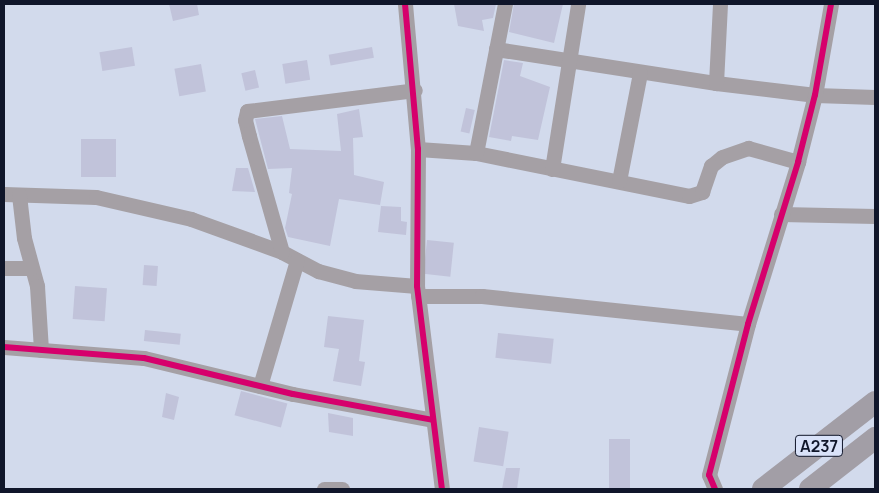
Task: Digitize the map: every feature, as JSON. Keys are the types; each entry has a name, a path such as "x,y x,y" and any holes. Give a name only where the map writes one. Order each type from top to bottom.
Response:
{"highway":[{"name":"A237","path":"763,489 875,402"},
{"name":"A237","path":"810,489 875,438"}],"street":[{"path":"404,4 415,90 418,149 417,291 442,489"},
{"path":"476,153 505,4"},
{"path":"552,169 578,4"},
{"path":"716,83 720,4"},
{"path":"715,489 709,475 748,324 798,162 815,95 831,4"},
{"path":"496,49 640,73 716,83 815,95 875,97"},
{"path":"619,181 640,73"},
{"path":"282,252 245,120 248,111 415,90"},
{"path":"418,149 476,153 689,196 702,192 711,166 722,156 748,148 798,162"},
{"path":"41,350 37,286 11,195 96,197 191,219 282,252 318,271 355,281 417,291 748,324"},
{"path":"781,214 875,216"},
{"path":"260,386 298,260"},
{"path":"4,268 31,268"},
{"path":"4,347 144,358 260,386 433,420"},
{"path":"324,489 342,489"}],"building":[{"path":"169,4 197,4 199,15 173,21"},
{"path":"454,4 496,4 493,18 482,20 484,31 458,26"},
{"path":"514,4 563,4 554,43 509,32"},
{"path":"132,47 135,66 102,71 99,52"},
{"path":"372,47 374,58 331,65 329,55"},
{"path":"307,60 310,80 285,84 282,64"},
{"path":"504,60 523,63 520,76 550,87 538,140 512,136 511,141 489,137"},
{"path":"201,64 206,92 179,96 174,69"},
{"path":"255,70 259,88 245,91 241,73"},
{"path":"466,108 475,110 469,133 461,131"},
{"path":"359,109 363,137 353,138 354,175 384,182 380,205 339,199 330,246 288,237 285,228 292,194 289,193 292,168 268,169 255,119 282,116 290,149 341,151 337,114"},
{"path":"81,139 116,139 116,177 81,177"},
{"path":"236,168 248,168 255,192 232,191"},
{"path":"381,206 401,207 401,221 407,222 406,235 378,232"},
{"path":"427,240 454,243 450,277 423,274"},
{"path":"144,265 158,266 157,286 143,285"},
{"path":"75,286 107,288 105,321 73,319"},
{"path":"328,316 364,320 359,361 365,362 361,386 333,381 339,349 324,347"},
{"path":"145,330 181,334 180,345 144,341"},
{"path":"498,333 554,339 551,364 495,358"},
{"path":"241,391 287,403 281,428 235,415"},
{"path":"166,393 179,397 174,420 162,417"},
{"path":"328,413 353,418 353,436 329,432"},
{"path":"479,427 509,432 503,466 474,462"},
{"path":"609,439 630,439 630,489 609,489"},
{"path":"506,468 520,468 517,489 502,489"}],"cycle path":[{"path":"405,4 418,149 417,286 442,489"},
{"path":"715,489 709,475 748,324 798,162 815,95 831,4"},
{"path":"4,347 144,358 293,394 433,420"}]}
